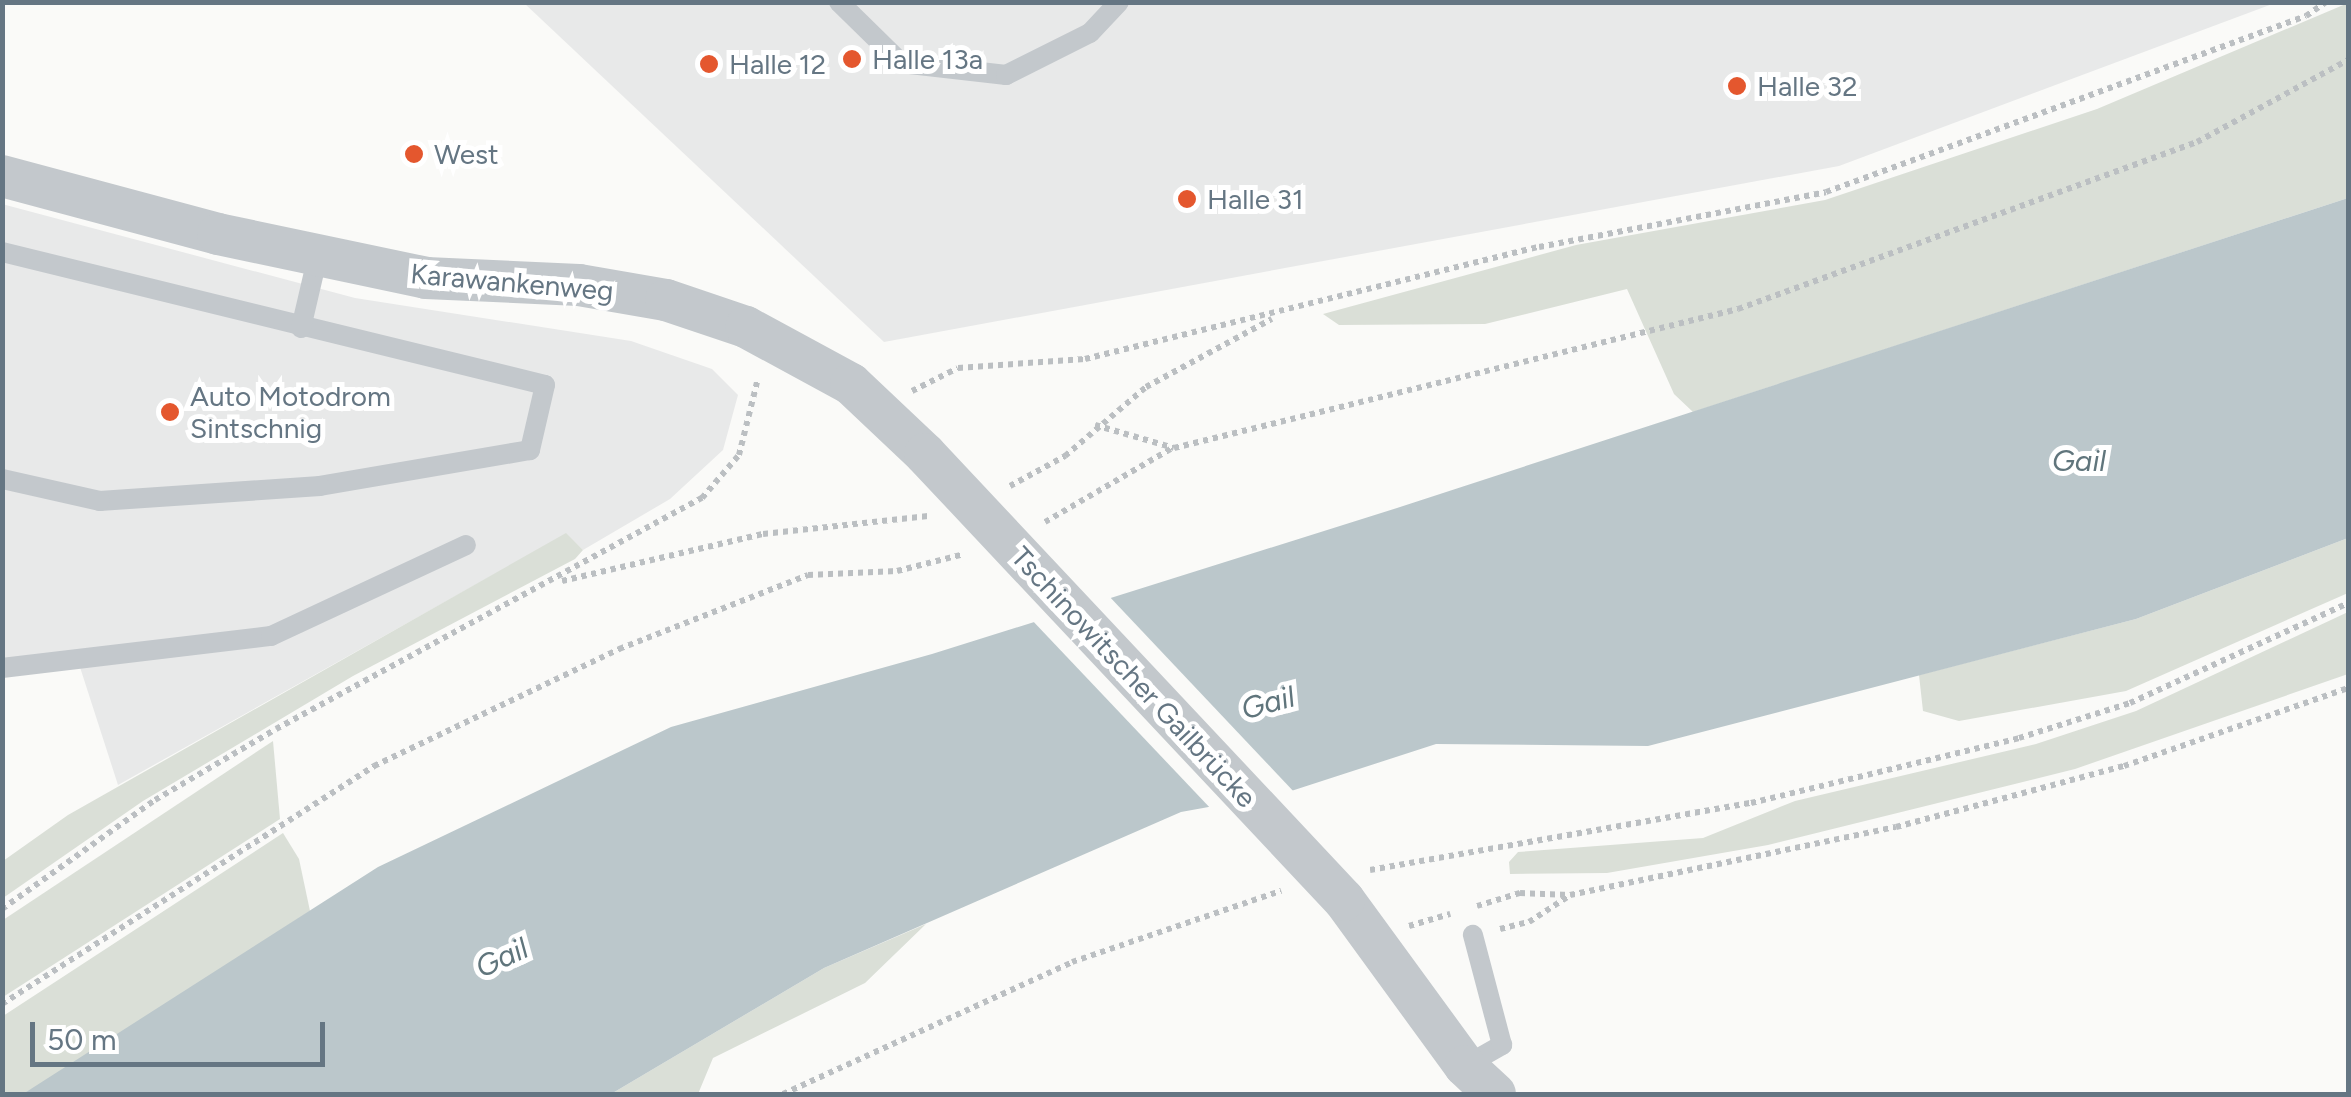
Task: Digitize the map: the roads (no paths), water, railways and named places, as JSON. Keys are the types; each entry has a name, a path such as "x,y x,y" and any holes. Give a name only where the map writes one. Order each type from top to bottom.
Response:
{"street":[{"name":"Karawankenweg","path":"2,176 426,278 579,285 666,300 746,327 851,384 925,454"},
{"name":"Tschinowitscher Gailbrücke","path":"925,454 1350,886 1480,1080"}],"lane":[{"path":"840,2 902,63 1006,74 1090,33 1120,2"},
{"path":"2,252 544,385 530,450 320,486 100,501 2,479"},
{"path":"301,328 318,255"},
{"path":"2,668 271,636 466,544"},
{"path":"1473,935 1502,1044 1480,1080"}],"water":[{"name":"Gail","path":"2348,198 2348,538 2136,619 1648,746 1436,744 1285,793 1181,812 824,968 611,1094 23,1094 378,867 671,727 932,654 1397,508"}],"place":[{"name":"Halle 13a","path":"852,59"},
{"name":"Halle 12","path":"709,64"},
{"name":"Halle 32","path":"1737,86"},
{"name":"West","path":"414,154"},
{"name":"Halle 31","path":"1187,199"},
{"name":"Auto Motodrom Sintschnig","path":"170,412"}]}
